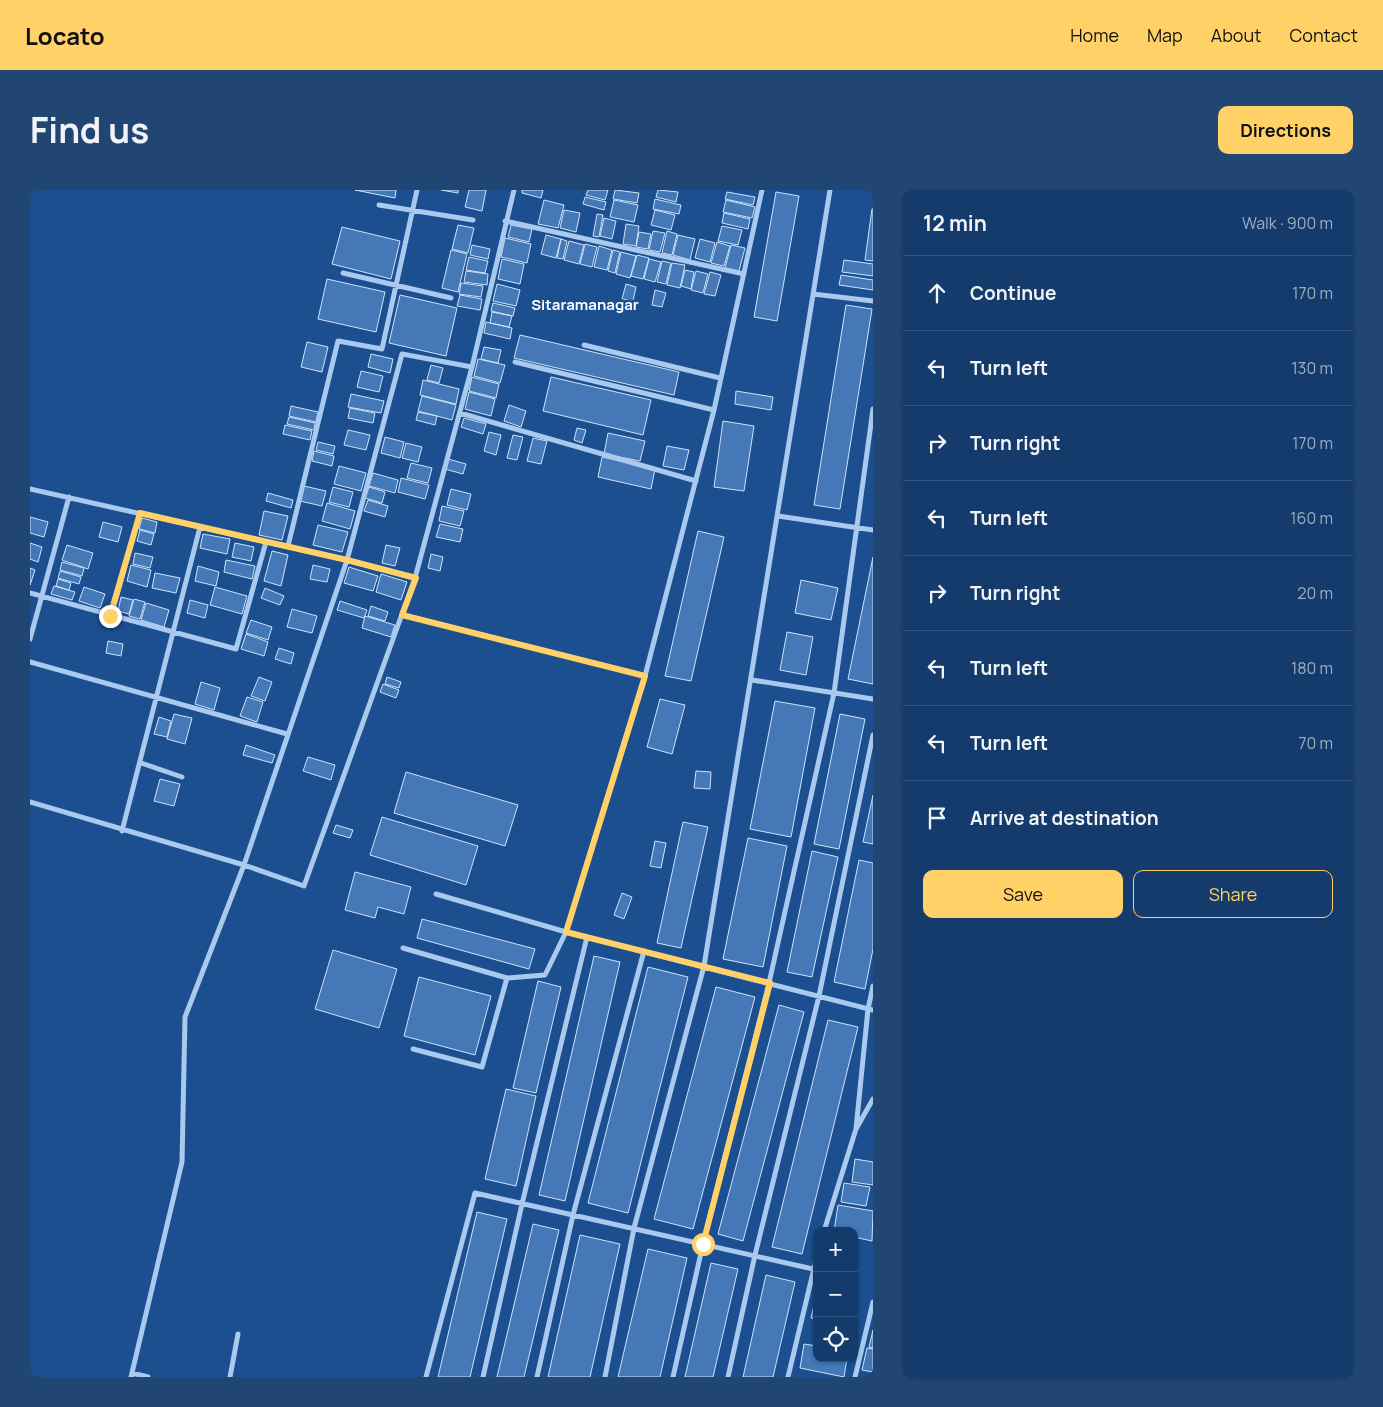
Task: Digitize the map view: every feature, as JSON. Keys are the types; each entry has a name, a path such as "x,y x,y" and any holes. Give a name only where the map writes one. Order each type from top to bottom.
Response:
{"street":[{"path":"288,546 338,341 382,348 417,190"},
{"path":"30,802 244,865 304,886 416,578 472,367 505,221 514,190"},
{"path":"403,948 507,978 545,975 566,932 645,676 714,410 762,190"},
{"path":"605,1377 634,1228 704,966 752,680 830,190"},
{"path":"379,205 473,220"},
{"path":"505,221 744,274"},
{"path":"343,273 451,298"},
{"path":"813,294 873,302"},
{"path":"584,345 720,378"},
{"path":"148,1377 131,1375 182,1162 185,1017 244,865 347,560 402,354 472,367"},
{"path":"515,362 714,410"},
{"path":"673,1377 703,1244 770,983 834,693 873,409"},
{"path":"460,414 696,481"},
{"path":"30,489 288,546 416,578"},
{"path":"30,639 70,498"},
{"path":"110,616 140,513"},
{"path":"778,516 873,530"},
{"path":"122,830 158,699 200,527"},
{"path":"30,593 174,634 236,649 266,542"},
{"path":"402,615 645,676"},
{"path":"30,662 287,734"},
{"path":"752,680 873,699"},
{"path":"728,1377 755,1255 819,996 873,735"},
{"path":"141,762 182,777"},
{"path":"436,894 566,932 870,1009"},
{"path":"483,1377 522,1204 587,937"},
{"path":"537,1377 573,1215 644,951"},
{"path":"412,1049 482,1067 507,978"},
{"path":"825,1227 856,1129 873,986"},
{"path":"856,1129 873,1100"},
{"path":"426,1377 475,1193 813,1269 788,1377"},
{"path":"855,1377 873,1302"},
{"path":"230,1377 238,1334"}],"building":[{"path":"355,190 396,190 395,198"},
{"path":"441,190 458,190 458,193"},
{"path":"469,190 486,190 482,211 465,207"},
{"path":"522,190 543,190 541,198 522,193"},
{"path":"588,190 608,190 605,200 586,195"},
{"path":"615,190 639,193 637,203 613,199"},
{"path":"658,190 678,192 676,202 656,197"},
{"path":"727,192 755,197 753,205 725,199"},
{"path":"776,192 799,196 777,321 754,317"},
{"path":"585,197 606,202 604,210 583,204"},
{"path":"655,199 681,205 679,214 653,209"},
{"path":"544,200 564,205 558,228 538,224"},
{"path":"614,200 638,205 634,222 610,217"},
{"path":"726,200 755,207 752,218 723,212"},
{"path":"873,209 873,261 865,260"},
{"path":"564,210 580,213 576,232 560,228"},
{"path":"655,210 675,215 671,230 651,225"},
{"path":"724,213 750,219 748,229 722,223"},
{"path":"597,214 603,215 599,237 593,236"},
{"path":"604,218 616,221 612,239 600,236"},
{"path":"626,224 639,226 636,246 623,244"},
{"path":"458,225 474,228 468,253 452,249"},
{"path":"511,225 532,229 529,242 508,237"},
{"path":"722,226 742,230 738,245 718,241"},
{"path":"342,227 400,241 391,279 332,264"},
{"path":"653,231 665,233 660,252 649,250"},
{"path":"667,231 677,234 672,255 662,253"},
{"path":"639,232 651,234 648,249 636,247"},
{"path":"546,235 561,239 556,258 541,254"},
{"path":"678,235 695,239 690,260 673,255"},
{"path":"505,238 531,244 527,263 501,257"},
{"path":"561,239 567,241 563,259 557,258"},
{"path":"700,239 715,243 710,262 695,258"},
{"path":"569,241 584,245 579,264 564,260"},
{"path":"717,242 730,246 724,266 711,263"},
{"path":"585,244 597,247 592,267 580,264"},
{"path":"472,245 490,249 488,259 470,255"},
{"path":"731,245 745,248 739,271 725,268"},
{"path":"599,246 612,250 607,270 594,267"},
{"path":"451,250 467,254 458,292 442,288"},
{"path":"613,250 620,252 615,273 608,271"},
{"path":"621,252 636,256 630,278 616,274"},
{"path":"637,255 649,258 643,279 631,276"},
{"path":"469,257 488,261 485,273 466,270"},
{"path":"502,259 524,264 520,284 498,279"},
{"path":"649,259 661,262 655,282 644,279"},
{"path":"844,260 873,264 873,276 842,272"},
{"path":"662,261 671,263 666,284 657,282"},
{"path":"672,263 685,265 680,288 667,285"},
{"path":"685,270 694,272 691,289 681,286"},
{"path":"466,271 488,274 487,285 464,282"},
{"path":"696,271 708,274 703,293 691,290"},
{"path":"710,272 721,275 715,296 704,294"},
{"path":"841,275 873,280 873,290 839,285"},
{"path":"327,279 385,292 376,332 318,319"},
{"path":"461,283 483,286 481,297 459,294"},
{"path":"497,284 520,290 516,306 493,301"},
{"path":"626,284 636,287 633,301 622,299"},
{"path":"655,290 666,293 662,307 652,305"},
{"path":"400,295 457,308 446,356 389,343"},
{"path":"460,295 482,299 480,310 457,306"},
{"path":"493,303 515,308 513,316 491,311"},
{"path":"846,305 872,309 840,509 814,505"},
{"path":"492,312 512,316 509,327 490,323"},
{"path":"486,322 512,328 510,339 484,333"},
{"path":"520,335 679,372 674,395 514,358"},
{"path":"307,342 328,347 322,372 301,367"},
{"path":"484,347 501,350 498,363 481,359"},
{"path":"371,354 393,359 390,373 368,367"},
{"path":"478,359 505,365 500,383 474,376"},
{"path":"431,365 443,368 439,383 427,380"},
{"path":"361,371 383,376 379,392 357,387"},
{"path":"472,377 499,384 496,398 469,391"},
{"path":"551,377 651,400 643,435 543,411"},
{"path":"423,380 459,389 456,404 420,395"},
{"path":"736,391 773,397 771,410 735,404"},
{"path":"469,392 495,399 491,416 465,409"},
{"path":"351,394 384,401 381,413 348,407"},
{"path":"422,396 456,405 452,420 418,411"},
{"path":"509,405 526,411 521,427 504,421"},
{"path":"291,406 318,412 316,422 289,416"},
{"path":"350,408 375,413 373,423 348,418"},
{"path":"418,412 437,416 435,425 416,420"},
{"path":"289,417 315,423 314,430 287,424"},
{"path":"464,418 486,424 483,434 461,427"},
{"path":"723,421 754,426 744,491 714,487"},
{"path":"285,425 312,431 310,440 283,434"},
{"path":"577,428 586,430 582,443 574,440"},
{"path":"348,430 370,435 366,450 344,445"},
{"path":"489,432 501,435 496,455 484,451"},
{"path":"608,433 645,441 640,461 604,454"},
{"path":"513,435 523,437 517,460 507,458"},
{"path":"385,437 404,442 400,458 381,453"},
{"path":"533,438 547,441 541,464 527,461"},
{"path":"318,442 335,446 333,454 316,450"},
{"path":"406,443 422,447 418,462 402,458"},
{"path":"667,446 689,450 684,470 663,466"},
{"path":"314,451 334,456 332,466 312,461"},
{"path":"602,457 655,469 651,489 598,477"},
{"path":"448,459 466,464 463,474 445,469"},
{"path":"411,463 432,468 428,483 407,478"},
{"path":"339,466 366,473 361,491 334,484"},
{"path":"373,473 398,480 395,493 369,486"},
{"path":"401,478 429,485 425,499 398,492"},
{"path":"304,486 326,491 322,506 300,501"},
{"path":"333,487 353,492 349,507 329,502"},
{"path":"369,487 385,492 382,503 365,498"},
{"path":"451,489 471,494 467,510 447,505"},
{"path":"268,493 293,500 291,508 266,501"},
{"path":"368,500 388,506 385,517 364,511"},
{"path":"327,503 355,511 350,529 322,521"},
{"path":"442,506 464,511 460,526 439,521"},
{"path":"264,511 288,516 282,540 259,535"},
{"path":"30,517 48,522 44,537 30,533"},
{"path":"142,518 157,522 155,533 139,529"},
{"path":"103,522 122,527 118,542 99,537"},
{"path":"440,524 463,529 460,542 436,537"},
{"path":"318,525 348,532 342,552 313,545"},
{"path":"140,530 154,534 151,545 137,541"},
{"path":"698,531 724,537 691,681 665,676"},
{"path":"203,534 230,539 227,554 200,548"},
{"path":"30,543 42,547 38,562 30,559"},
{"path":"235,543 254,547 251,561 232,557"},
{"path":"67,545 93,553 88,569 62,560"},
{"path":"386,545 400,548 395,566 382,563"},
{"path":"272,551 288,555 281,586 264,581"},
{"path":"135,553 153,557 150,568 133,564"},
{"path":"431,554 443,557 440,571 428,568"},
{"path":"873,557 873,684 848,679"},
{"path":"226,560 255,566 252,579 224,572"},
{"path":"62,562 84,568 82,576 60,570"},
{"path":"131,565 151,570 147,587 127,581"},
{"path":"313,565 330,569 327,582 310,579"},
{"path":"198,566 219,572 216,586 195,581"},
{"path":"349,567 378,576 373,591 344,583"},
{"path":"30,568 35,570 30,585"},
{"path":"60,571 81,577 79,584 58,578"},
{"path":"155,573 180,578 176,593 152,588"},
{"path":"381,574 407,582 401,600 376,592"},
{"path":"58,579 71,583 69,590 56,586"},
{"path":"801,580 838,588 831,620 795,613"},
{"path":"54,586 75,592 72,600 51,594"},
{"path":"84,587 105,594 100,608 79,601"},
{"path":"215,587 247,596 242,614 210,605"},
{"path":"265,588 284,596 280,605 261,598"},
{"path":"121,597 133,600 129,614 118,611"},
{"path":"134,599 145,602 140,619 129,616"},
{"path":"190,600 208,605 205,618 187,613"},
{"path":"340,601 367,610 364,618 337,610"},
{"path":"146,603 169,610 164,627 141,620"},
{"path":"371,606 388,612 385,621 368,616"},
{"path":"292,609 317,616 312,633 287,627"},
{"path":"365,616 395,625 391,637 362,628"},
{"path":"251,620 272,627 268,640 246,633"},
{"path":"787,632 813,637 806,675 780,670"},
{"path":"246,634 268,642 264,656 241,649"},
{"path":"108,641 123,644 121,656 106,653"},
{"path":"279,648 294,653 291,664 275,659"},
{"path":"259,677 272,682 265,701 251,696"},
{"path":"387,677 401,682 399,688 385,684"},
{"path":"201,682 220,688 214,710 195,704"},
{"path":"383,684 399,690 396,698 380,692"},
{"path":"247,697 263,702 257,722 240,716"},
{"path":"660,699 685,705 672,754 647,747"},
{"path":"775,701 815,708 791,837 750,829"},
{"path":"174,714 192,718 185,744 167,739"},
{"path":"840,714 865,719 839,849 814,844"},
{"path":"159,717 171,721 167,737 154,734"},
{"path":"246,745 275,755 272,763 243,755"},
{"path":"308,757 335,765 331,780 303,771"},
{"path":"696,771 711,772 710,789 694,788"},
{"path":"406,772 518,805 505,846 394,813"},
{"path":"160,779 180,784 174,806 154,801"},
{"path":"873,795 873,844 863,842"},
{"path":"382,817 478,846 466,885 370,855"},
{"path":"683,822 708,827 681,948 657,943"},
{"path":"336,825 353,830 350,838 333,833"},
{"path":"748,838 787,846 763,967 723,959"},
{"path":"655,841 666,843 661,868 650,866"},
{"path":"812,851 838,857 812,977 787,972"},
{"path":"859,860 873,863 873,949 865,989 834,982"},
{"path":"355,872 411,887 404,914 378,907 375,918 345,910"},
{"path":"622,893 632,897 624,919 614,915"},
{"path":"422,919 535,949 529,969 417,938"},
{"path":"333,950 397,969 379,1028 315,1009"},
{"path":"594,956 620,962 565,1201 539,1195"},
{"path":"648,967 688,977 628,1213 588,1203"},
{"path":"419,977 491,996 475,1055 404,1036"},
{"path":"538,981 561,987 536,1093 513,1088"},
{"path":"716,987 755,997 693,1229 654,1219"},
{"path":"779,1005 804,1012 743,1241 718,1234"},
{"path":"828,1020 858,1027 802,1254 772,1247"},
{"path":"506,1089 536,1096 516,1186 485,1179"},
{"path":"855,1159 873,1162 873,1185 852,1182"},
{"path":"844,1183 870,1187 866,1206 841,1202"},
{"path":"838,1205 873,1211 872,1241 858,1238 858,1227 835,1227"},
{"path":"477,1212 507,1219 470,1377 438,1377"},
{"path":"533,1224 559,1230 524,1377 497,1377"},
{"path":"580,1235 620,1244 590,1377 548,1377"},
{"path":"648,1249 687,1258 660,1377 618,1377"},
{"path":"711,1263 738,1269 713,1377 685,1377"},
{"path":"766,1275 795,1282 773,1377 743,1377"},
{"path":"873,1330 873,1348 869,1347"},
{"path":"804,1344 813,1345 813,1362 846,1362 844,1377 800,1368"},
{"path":"867,1348 873,1349 873,1372 862,1370"}],"district":[{"name":"Sitaramanagar","path":"585,305"}],"route":[{"path":"110,616 140,513 288,546 416,578 402,615 645,676 566,932 770,983 703,1244"}]}
